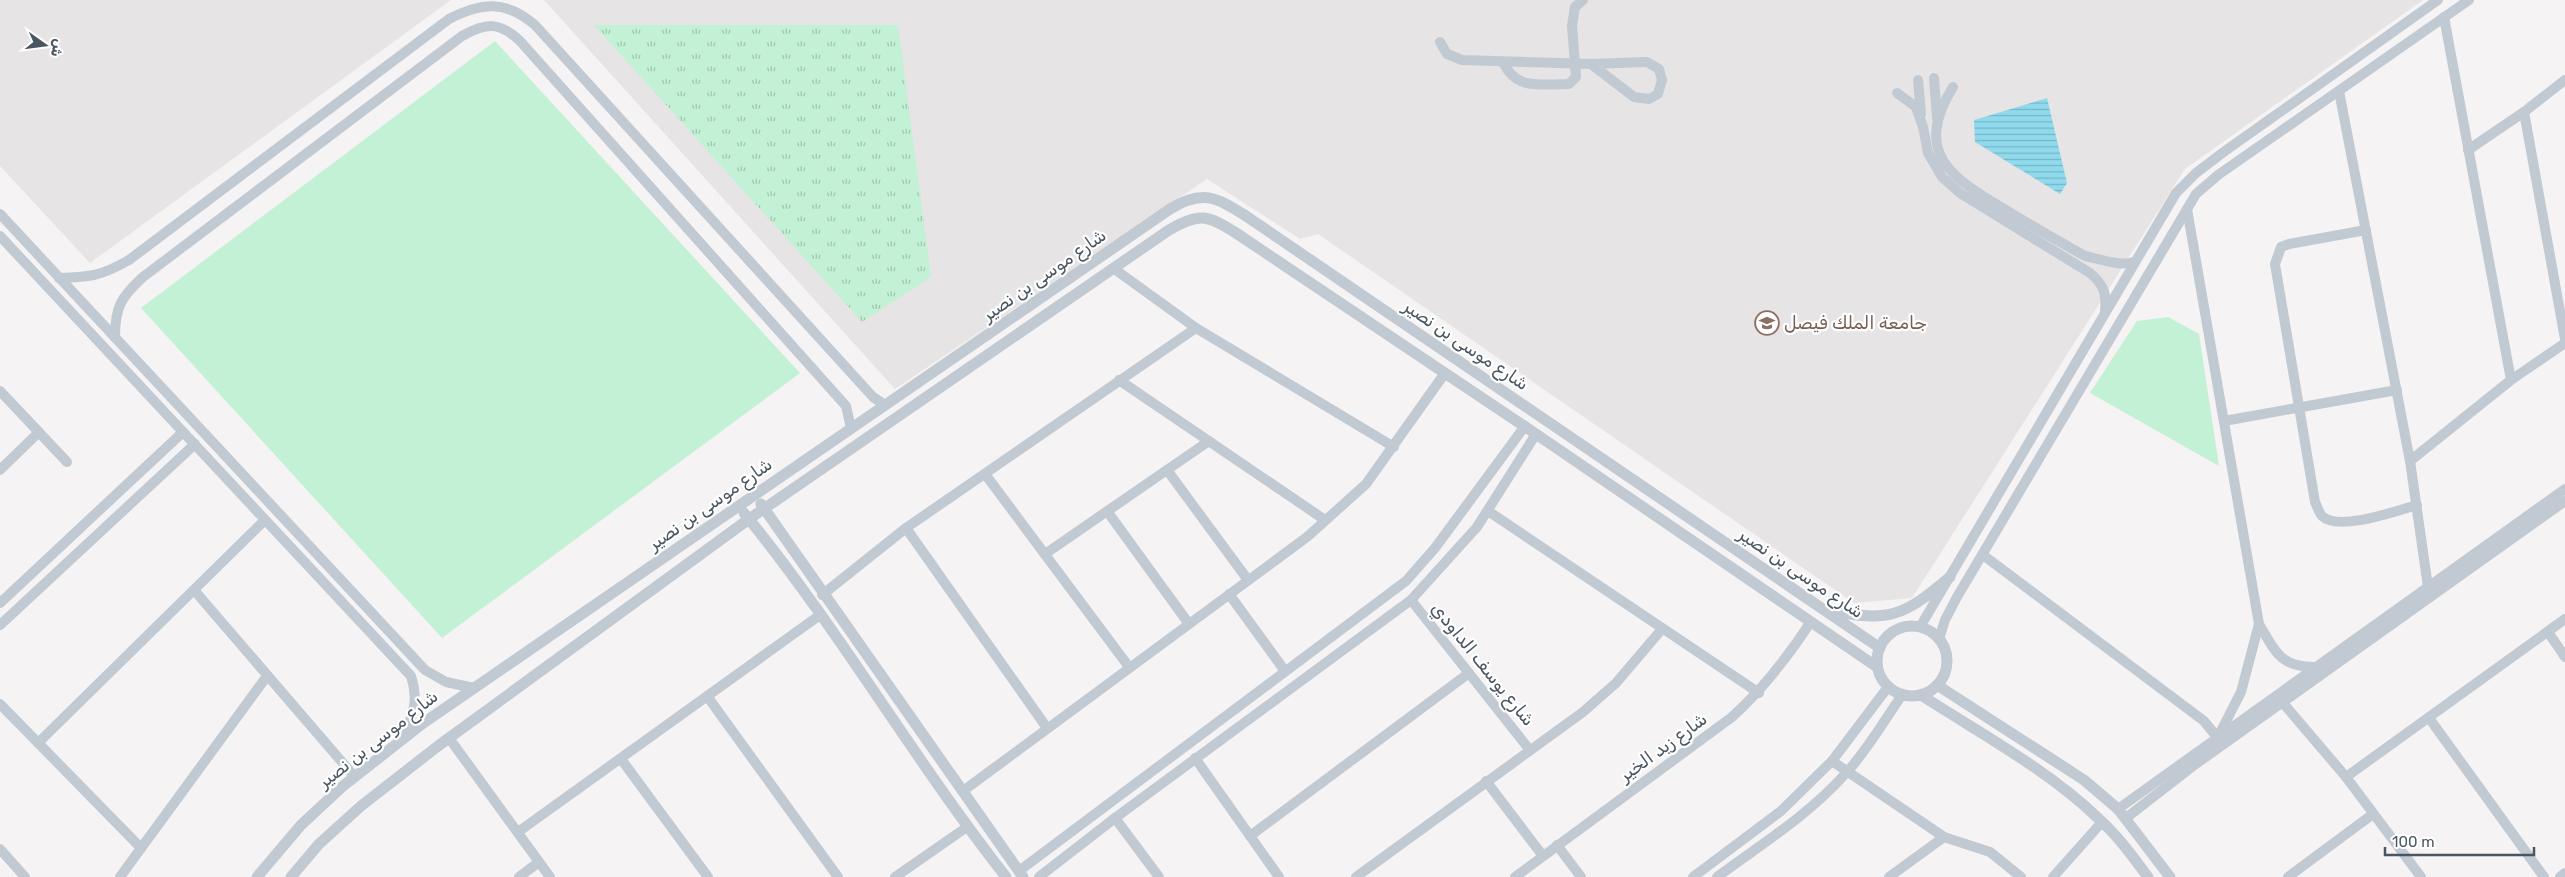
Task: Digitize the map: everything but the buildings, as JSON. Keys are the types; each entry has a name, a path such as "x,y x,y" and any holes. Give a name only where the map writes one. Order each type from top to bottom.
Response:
{"street":[{"path":"1503,62 1508,74 1523,84 1569,84 1576,77 1572,26 1575,7 1583,0"},
{"path":"1920,627 2176,193 2196,173 2438,0"},
{"path":"1939,639 1945,620 1982,555 2196,194 2218,175 2469,0"},
{"path":"59,278 87,278 107,273 129,260 449,19 482,6 498,6 524,15 535,25 873,397 885,405"},
{"path":"2444,17 2511,380"},
{"path":"114,337 115,319 119,304 126,293 142,277 462,36 477,28 500,26 520,40 846,406 851,428"},
{"path":"1440,42 1447,54 1462,60 1591,64 1647,62 1659,69 1662,80 1658,94 1649,100 1634,97 1591,64"},
{"path":"1934,78 1937,122 1936,139 1941,158 1956,179 2085,256 2125,265 2134,262"},
{"path":"1918,80 1922,125"},
{"path":"2468,150 2524,112 2565,80"},
{"path":"1937,122 1942,106 1953,87"},
{"path":"2339,90 2410,461 2428,587"},
{"path":"1897,93 1916,107 1928,152 1942,177 1960,192 2090,273 2101,283 2106,298 2104,313"},
{"path":"2410,461 2511,380 2565,341 2524,112"},
{"name":"شارع موسى بن نصير","path":"257,877 301,826 354,776 404,738 1170,209 1184,200 1198,196 1223,202 1246,216 1880,648"},
{"path":"2187,209 2259,624 2278,655 2288,663 2298,667 2314,667"},
{"path":"0,214 425,670 446,682 474,688"},
{"name":"شارع موسى بن نصير","path":"291,877 320,844 361,806 449,738 749,519 1185,220 1205,217 1236,233 1525,426 1810,623 1877,667"},
{"path":"2366,230 2289,244 2281,247 2275,264 2316,502 2321,516 2332,522 2346,523 2417,505"},
{"path":"0,236 411,676 416,691 416,705 404,738"},
{"path":"1113,268 1196,328 1394,447"},
{"path":"822,594 906,528 1196,328"},
{"path":"963,791 1129,667 1307,538 1366,484 1445,373"},
{"path":"1119,380 1326,520"},
{"path":"0,390 67,462"},
{"path":"2224,421 2396,390"},
{"path":"754,495 1021,874 1285,671 1406,581 1435,548 1525,426"},
{"path":"0,470 39,432"},
{"path":"0,603 184,432"},
{"path":"1039,877 1195,758 1411,600 1477,527 1536,434"},
{"path":"1045,554 1209,441"},
{"path":"0,625 195,444"},
{"path":"1167,470 1248,580"},
{"path":"985,474 1129,667"},
{"path":"2122,814 2221,741 2314,667 2565,490"},
{"path":"2221,741 2283,703 2565,501"},
{"path":"738,506 820,615 967,827 1006,877"},
{"path":"1108,511 1189,624"},
{"path":"1488,511 1758,693"},
{"path":"38,743 265,520"},
{"path":"906,528 1047,728"},
{"path":"1982,555 2196,715 2221,741"},
{"path":"1822,608 1867,617 1882,617 1900,613 1921,602 1950,577"},
{"path":"194,590 354,776"},
{"path":"1229,594 1285,671"},
{"name":"شارع يوسف الداودي","path":"1411,600 1529,749"},
{"path":"518,832 820,615"},
{"path":"2346,777 2565,619"},
{"name":"شارع زيد الخير","path":"1515,877 1732,717 1758,693 1780,668 1810,623"},
{"path":"2221,741 2241,692 2259,624"},
{"path":"1909,626 1920,627 1931,632 1939,639 1945,649 1947,660 1946,671 1937,685 1921,695 1902,695 1888,687 1881,678 1877,667 1880,648 1888,635 1898,629 1909,626"},
{"path":"1356,877 1582,712 1616,683 1662,629"},
{"path":"2548,632 2565,657"},
{"path":"1312,652 1321,665"},
{"path":"1250,836 1469,673"},
{"path":"120,877 267,676"},
{"path":"1937,685 2084,780 2122,814 2170,877"},
{"path":"1693,877 1781,811 1832,761 1888,687"},
{"path":"1717,877 1789,826 1848,772 1902,695"},
{"path":"1921,695 2046,776 2102,822 2148,877"},
{"path":"707,696 838,877"},
{"path":"2283,703 2346,777 2421,877"},
{"path":"0,704 141,848"},
{"path":"2429,718 2544,877"},
{"path":"449,738 550,877"},
{"path":"1195,758 1279,877"},
{"path":"621,759 708,877"},
{"path":"1832,761 1944,837 1990,852 2021,877"},
{"path":"1486,781 1543,856"},
{"path":"2288,877 2302,873 2373,814"},
{"path":"1115,818 1159,877"},
{"path":"2053,877 2102,822"},
{"path":"895,877 967,827"},
{"path":"1889,877 1944,837"},
{"path":"1558,845 1581,877"},
{"path":"0,849 25,877"},
{"path":"519,877 539,862"},
{"path":"2560,877 2565,873"}],"shaded area":[{"path":"0,0 451,0 90,263 0,166"},
{"name":"جامعة الملك فيصل","path":"544,0 2423,0 2185,169 1912,598 1854,603 1318,234 1300,239 1207,179 895,389"}],"green space":[{"path":"594,25 898,25 931,277 862,322"},
{"path":"495,41 800,373 442,638 141,308"},
{"path":"2168,317 2199,334 2219,466 2090,393 2137,321"}],"water":[{"path":"2047,98 2067,183 2060,194 1975,142 1974,120"}],"place":[{"name":"جامعة الملك فيصل","path":"1767,323"}]}
